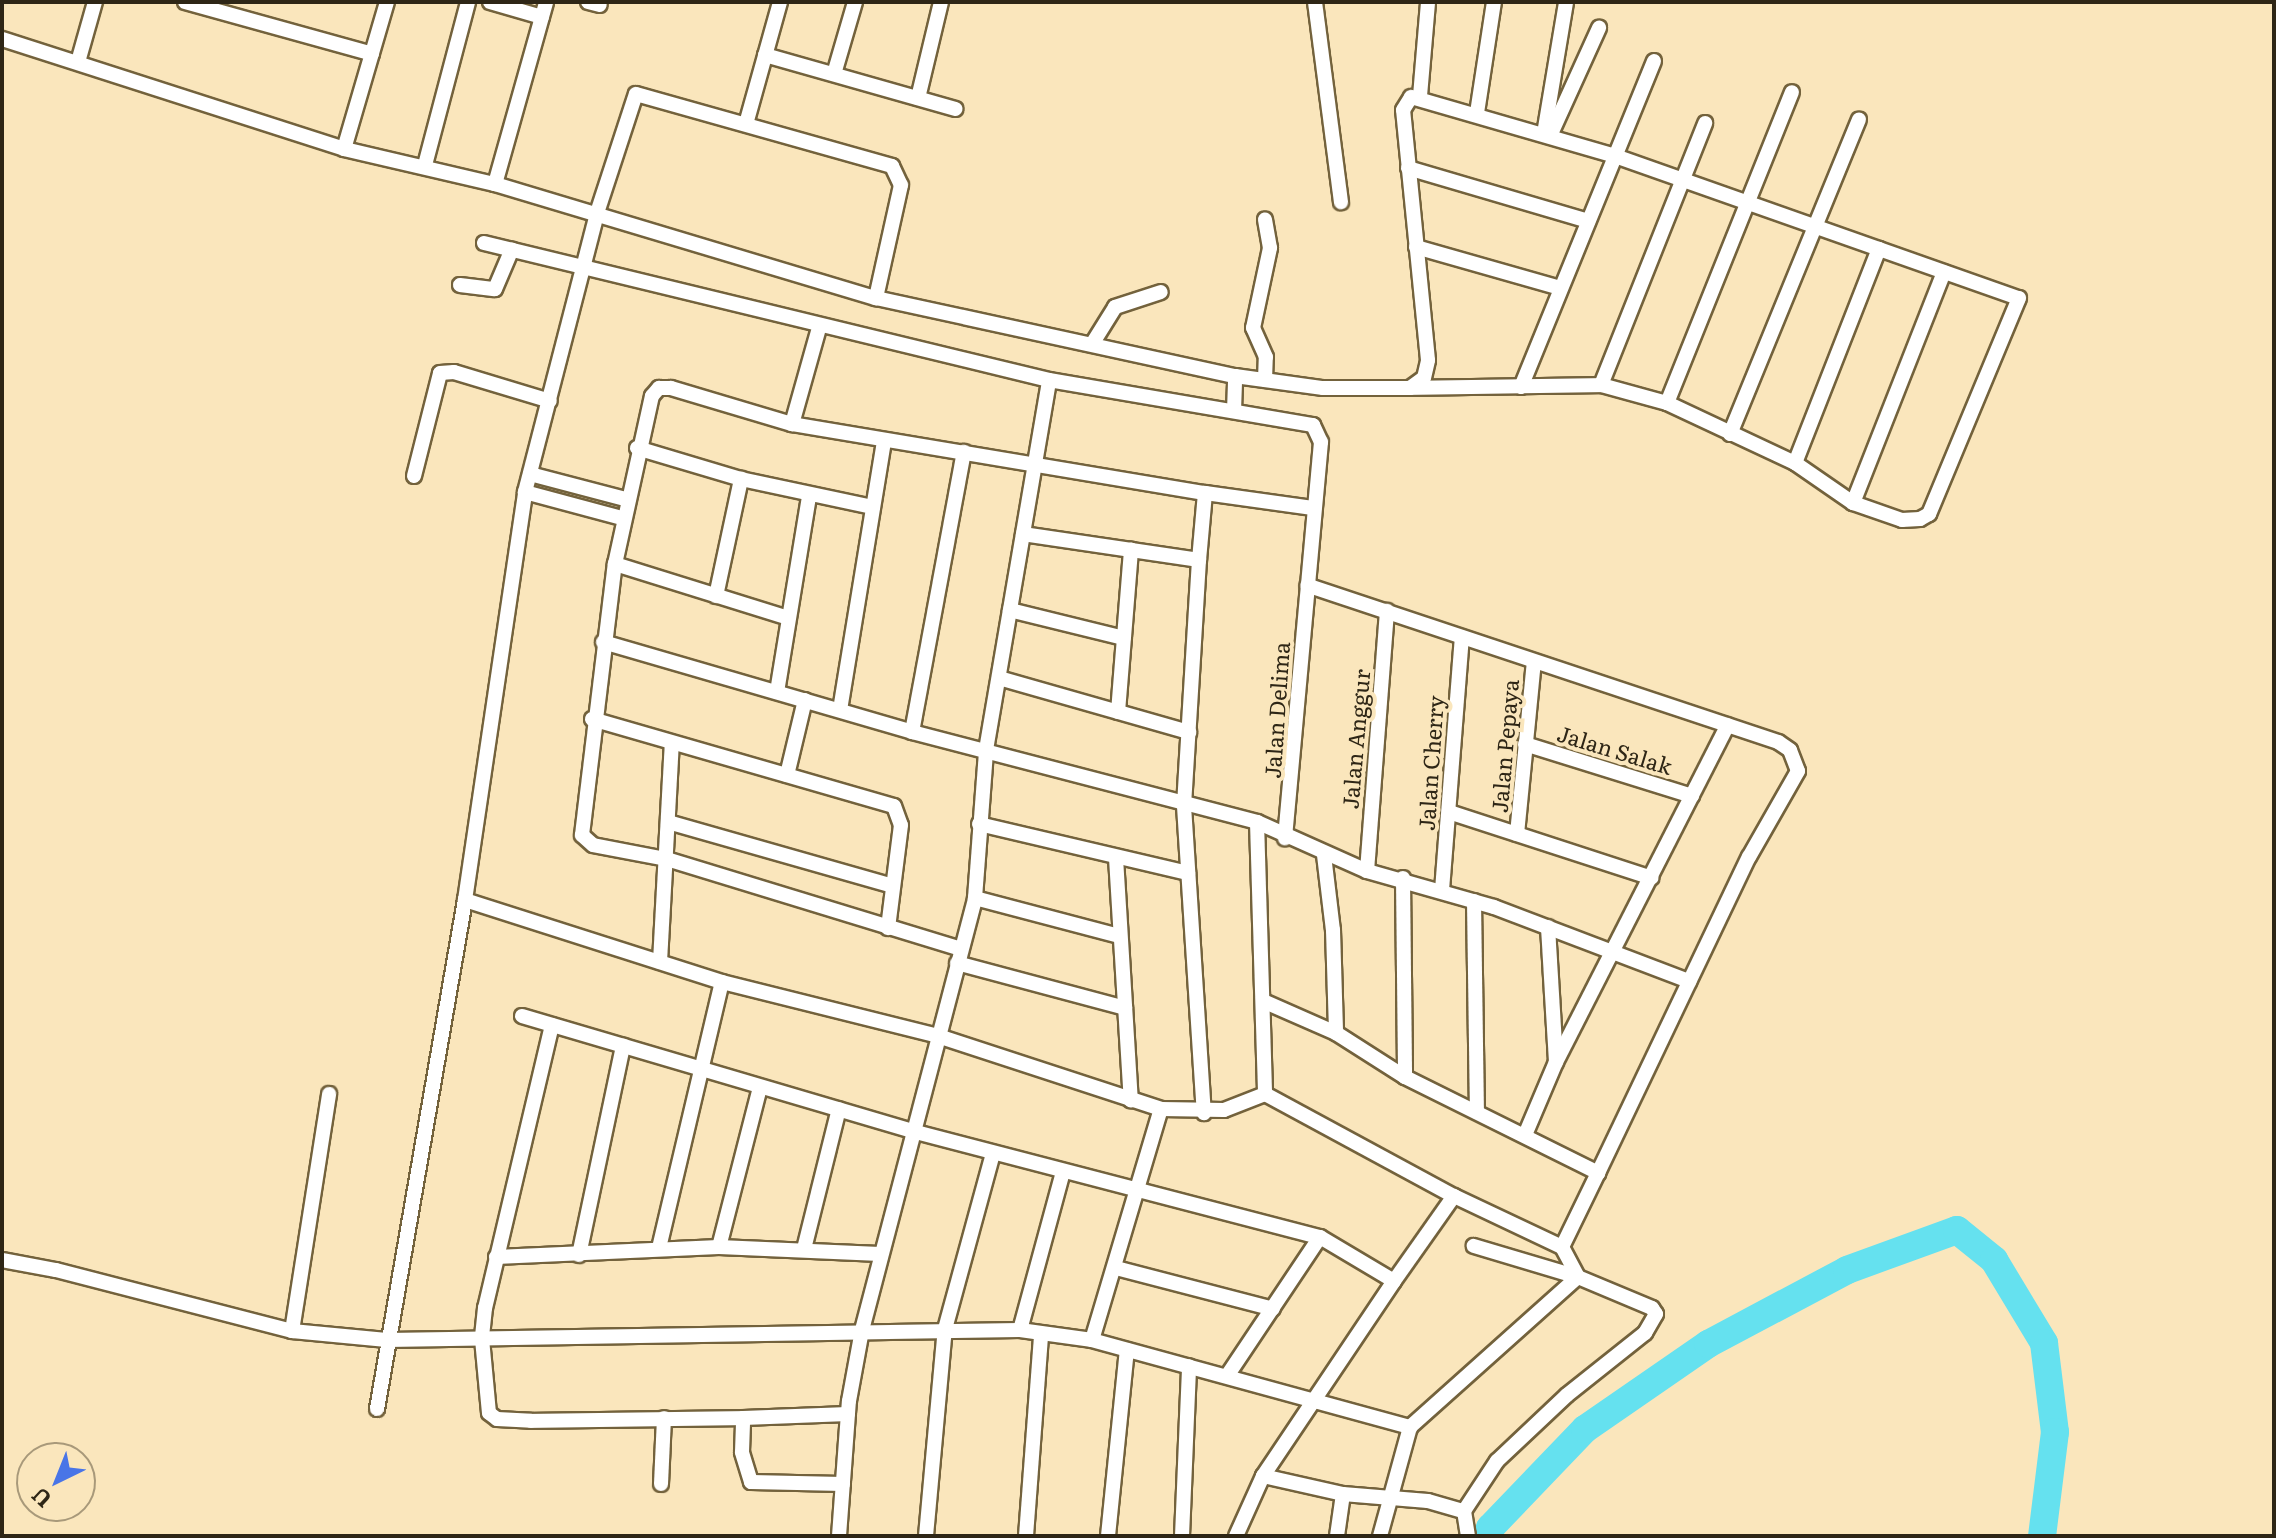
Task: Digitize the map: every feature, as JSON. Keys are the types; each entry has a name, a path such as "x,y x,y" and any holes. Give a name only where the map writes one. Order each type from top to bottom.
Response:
{"street":[{"path":"78,62 95,2"},
{"path":"185,2 372,54"},
{"path":"344,149 387,2"},
{"path":"425,165 468,2"},
{"path":"490,2 544,9 495,184"},
{"path":"746,124 780,2"},
{"path":"834,74 855,2"},
{"path":"918,98 941,2"},
{"path":"1315,2 1341,202"},
{"path":"1420,96 1428,2"},
{"path":"1477,113 1494,2"},
{"path":"1547,135 1566,2"},
{"path":"1547,135 1599,28"},
{"path":"2,39 344,149 425,165 495,184 876,298 1094,341 1235,379 1351,390 1601,385 1667,403 1795,463 1853,503 1902,520 1929,514 2019,298 1615,156 1420,96 1411,97 1403,110 1428,360 1424,378 1410,388"},
{"path":"765,55 956,109"},
{"path":"1521,387 1654,61"},
{"path":"1667,403 1750,203 1792,92"},
{"path":"377,1409 465,900 525,492 597,213 636,94 883,161 895,170 901,185 876,298"},
{"path":"1730,434 1859,119"},
{"path":"1601,385 1705,123"},
{"path":"1408,168 1588,221"},
{"path":"1265,219 1270,248 1253,328 1266,357 1265,380"},
{"path":"484,243 583,271 1049,380 1234,407 1235,379"},
{"path":"1416,247 1560,288"},
{"path":"460,285 495,289 512,249"},
{"path":"1795,463 1879,249"},
{"path":"1853,503 1944,272"},
{"path":"1094,341 1115,307 1161,292"},
{"path":"792,424 819,328"},
{"path":"414,476 440,373 454,372 550,401"},
{"path":"839,1536 848,1414 862,1330 975,898 986,750 1049,380"},
{"path":"1125,1008 959,956 888,928 666,859 593,845 582,835 592,719 625,499 637,448 659,388 792,424 884,441 1313,508"},
{"name":"Jalan Delima","path":"1234,407 1313,425 1321,442 1285,838"},
{"path":"840,710 884,441"},
{"path":"637,448 741,479 809,496 873,507"},
{"path":"912,732 964,452"},
{"path":"530,474 625,499"},
{"path":"716,596 741,479"},
{"path":"525,492 622,518"},
{"path":"1204,1113 1184,806 1205,493"},
{"path":"777,692 809,496"},
{"path":"1023,534 1199,560"},
{"path":"1118,712 1131,550"},
{"path":"615,564 788,618"},
{"path":"1307,585 1728,725 1790,750 1798,771 1689,981 1562,1247"},
{"path":"1010,610 1124,638"},
{"name":"Jalan Anggur","path":"1367,871 1387,611"},
{"name":"Jalan Cherry","path":"1442,890 1462,638"},
{"path":"603,642 912,732 1184,806 1257,822 1285,838 1367,871 1442,890 1616,949 1689,981"},
{"name":"Jalan Pepaya","path":"1517,834 1534,662"},
{"path":"999,678 1189,732"},
{"path":"787,775 805,700"},
{"path":"592,719 887,801 898,810 888,928"},
{"path":"1525,1135 1556,1062 1728,725"},
{"path":"660,962 672,743"},
{"name":"Jalan Salak","path":"1525,744 1692,796"},
{"path":"1449,812 1652,878"},
{"path":"668,822 893,886"},
{"path":"1257,822 1265,1094"},
{"path":"979,824 1188,873"},
{"path":"1324,855 1336,1033"},
{"path":"1116,858 1131,1101"},
{"path":"1403,878 1405,1077"},
{"path":"975,898 1119,936"},
{"path":"465,900 722,982 938,1036 1161,1109 1204,1113 1265,1094 1454,1196 1562,1247 1578,1277"},
{"path":"1474,901 1477,1112"},
{"path":"1548,927 1556,1062"},
{"path":"659,1248 722,982"},
{"path":"1263,1001 1336,1033 1405,1077 1598,1173"},
{"path":"522,1016 912,1131 1320,1237 1394,1281"},
{"path":"552,1025 496,1257 482,1339 486,1405 497,1419 743,1418 848,1414"},
{"path":"579,1255 623,1046"},
{"path":"719,1247 760,1087"},
{"path":"292,1331 329,1094"},
{"path":"804,1249 839,1109"},
{"path":"1092,1340 1161,1109"},
{"path":"926,1536 945,1329 993,1153"},
{"path":"1020,1330 1063,1172"},
{"path":"1236,1536 1263,1476 1312,1399 1454,1196"},
{"path":"1227,1376 1320,1237"},
{"path":"1468,1536 1464,1511 1497,1461 1655,1323 1652,1308 1578,1277 1474,1246"},
{"path":"496,1257 719,1247 880,1254"},
{"path":"2,1260 292,1331 387,1340 862,1330 1020,1330 1092,1340 1410,1427"},
{"path":"1116,1268 1273,1309"},
{"path":"1380,1536 1410,1427 1578,1277"},
{"path":"1026,1536 1041,1335"},
{"path":"1108,1536 1127,1350"},
{"path":"1182,1536 1189,1366"},
{"path":"661,1484 664,1418"},
{"path":"743,1418 742,1452 751,1482 843,1484"},
{"path":"1263,1476 1343,1494 1391,1495 1464,1511"},
{"path":"1337,1536 1343,1494"}],"waterway":[{"path":"1490,1536 1490,1528 1585,1429 1708,1344 1847,1270 1957,1230 1994,1260 2044,1343 2055,1432 2042,1536"}]}
